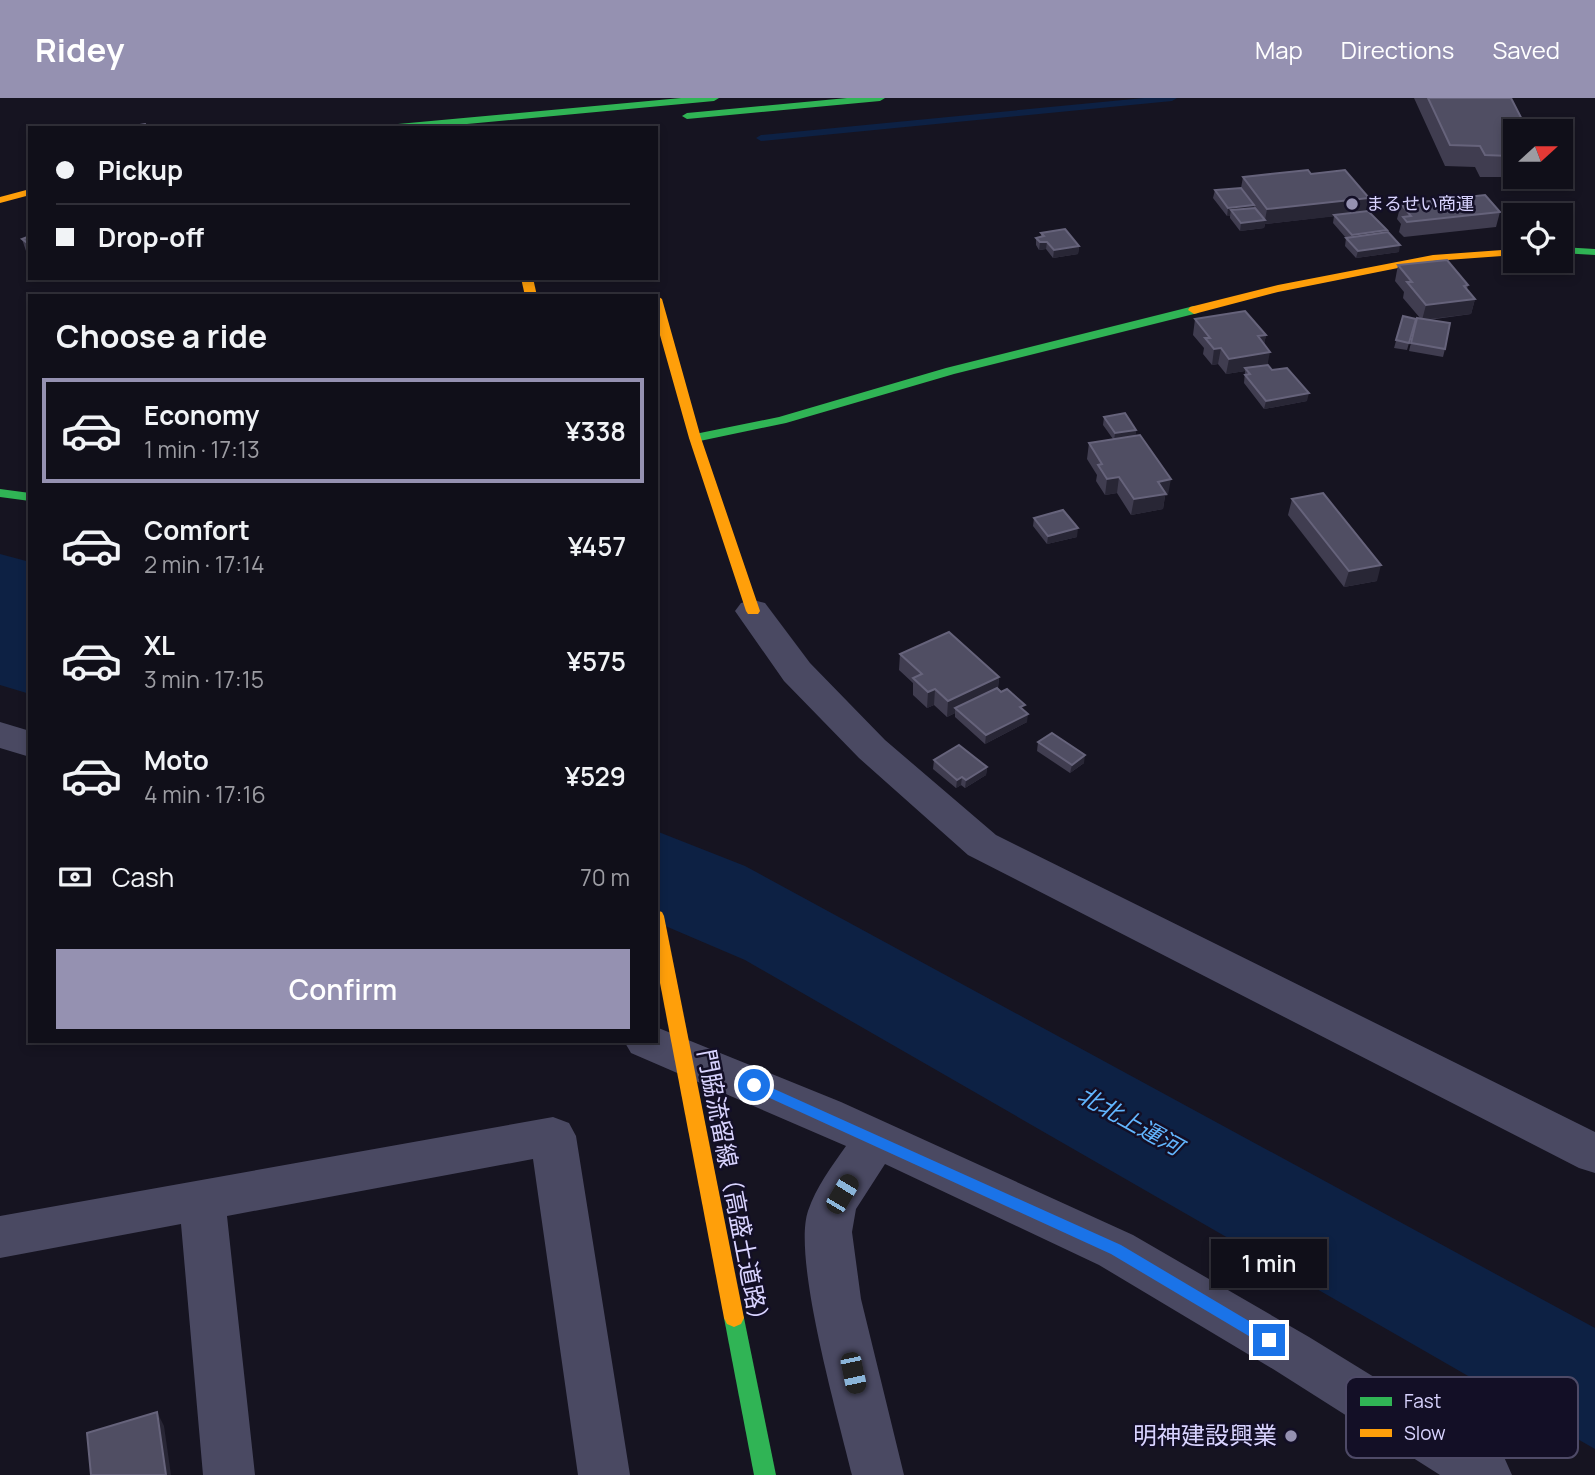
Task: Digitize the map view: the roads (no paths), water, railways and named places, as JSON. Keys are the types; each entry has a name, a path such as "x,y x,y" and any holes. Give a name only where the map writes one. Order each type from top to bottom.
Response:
{"street":[{"path":"487,98 494,126"},
{"path":"409,126 714,98"},
{"path":"593,126 880,98"},
{"path":"0,200 28,193"},
{"path":"1573,251 1595,252"},
{"path":"695,438 781,421 950,371 1278,289 1433,258 1503,253"},
{"path":"658,305 695,438 753,611 797,672 872,750 982,845 1595,1154"},
{"path":"0,493 28,497"},
{"path":"0,735 28,743"},
{"name":"門脇流留線（高盛土道路）","path":"658,946 665,1049 765,1475"},
{"path":"665,1049 776,1094 1116,1250 1346,1387"},
{"path":"0,1237 202,1199 380,1171 553,1136 604,1475"},
{"path":"876,1139 830,1214 830,1257 858,1396 878,1475"},
{"path":"202,1199 229,1475"},
{"path":"1459,1458 1486,1475"}],"water":[{"path":"0,554 28,561 28,693 0,685"},
{"name":"北北上運河","path":"658,832 745,866 1595,1328 1595,1449 1578,1439 1578,1377 1470,1377 745,960 658,923"}],"waterway":[{"path":"761,138 1172,98"}],"place":[{"name":"まるせい商運","path":"1352,204"},
{"name":"明神建設興業","path":"1291,1436"}]}
